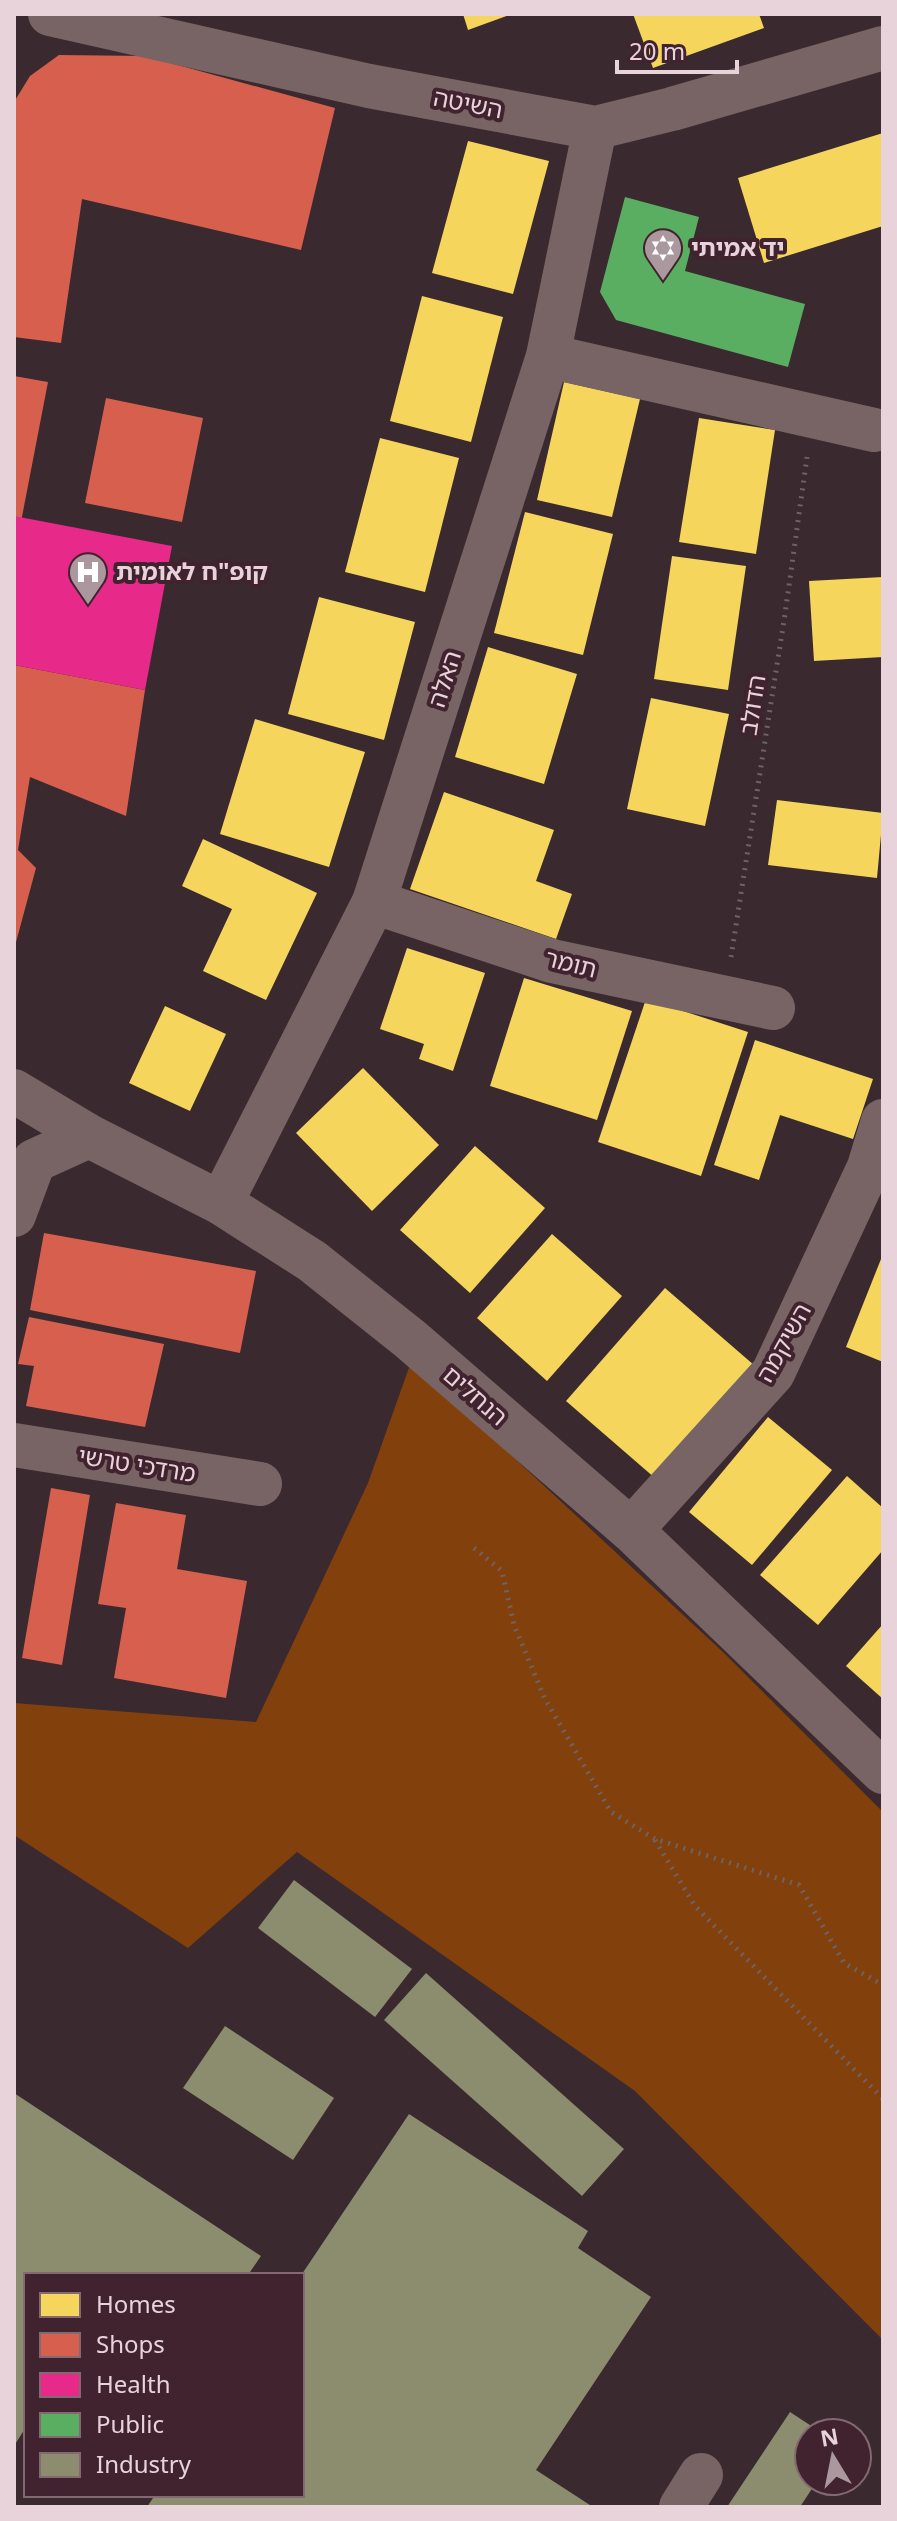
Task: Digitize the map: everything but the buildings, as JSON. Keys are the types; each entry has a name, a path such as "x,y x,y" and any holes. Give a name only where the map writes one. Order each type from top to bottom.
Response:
{"street":[{"name":"השיטה","path":"50,14 369,86 595,128 883,48"},
{"name":"האלה","path":"221,1203 374,902 548,356 595,128"},
{"path":"548,356 874,430"},
{"name":"תומר","path":"374,902 552,961 773,1008"},
{"name":"הנחלים","path":"14,1091 89,1136 221,1203 312,1261 410,1339 631,1530 883,1772"},
{"name":"השיקמה","path":"631,1530 773,1373 869,1167 883,1121"},
{"path":"14,1215 34,1161 89,1136"},
{"name":"מרדכי טרשי","path":"14,1445 260,1484"}],"path":[{"name":"הדולב","path":"724,999 783,629 813,416"},
{"path":"474,1548 502,1571 514,1625 545,1699 611,1812 655,1839 799,1885 844,1963 883,1985"},
{"path":"655,1839 695,1906 883,2099"}],"shaded area":[{"path":"411,1362 723,1652 883,1812 883,2340 635,2091 297,1852 188,1948 14,1835 14,1703 256,1722 368,1483"}],"place":[{"name":"יד אמיתי","path":"663,282"},
{"name":"קופ\"ח לאומית","path":"88,606"}]}
